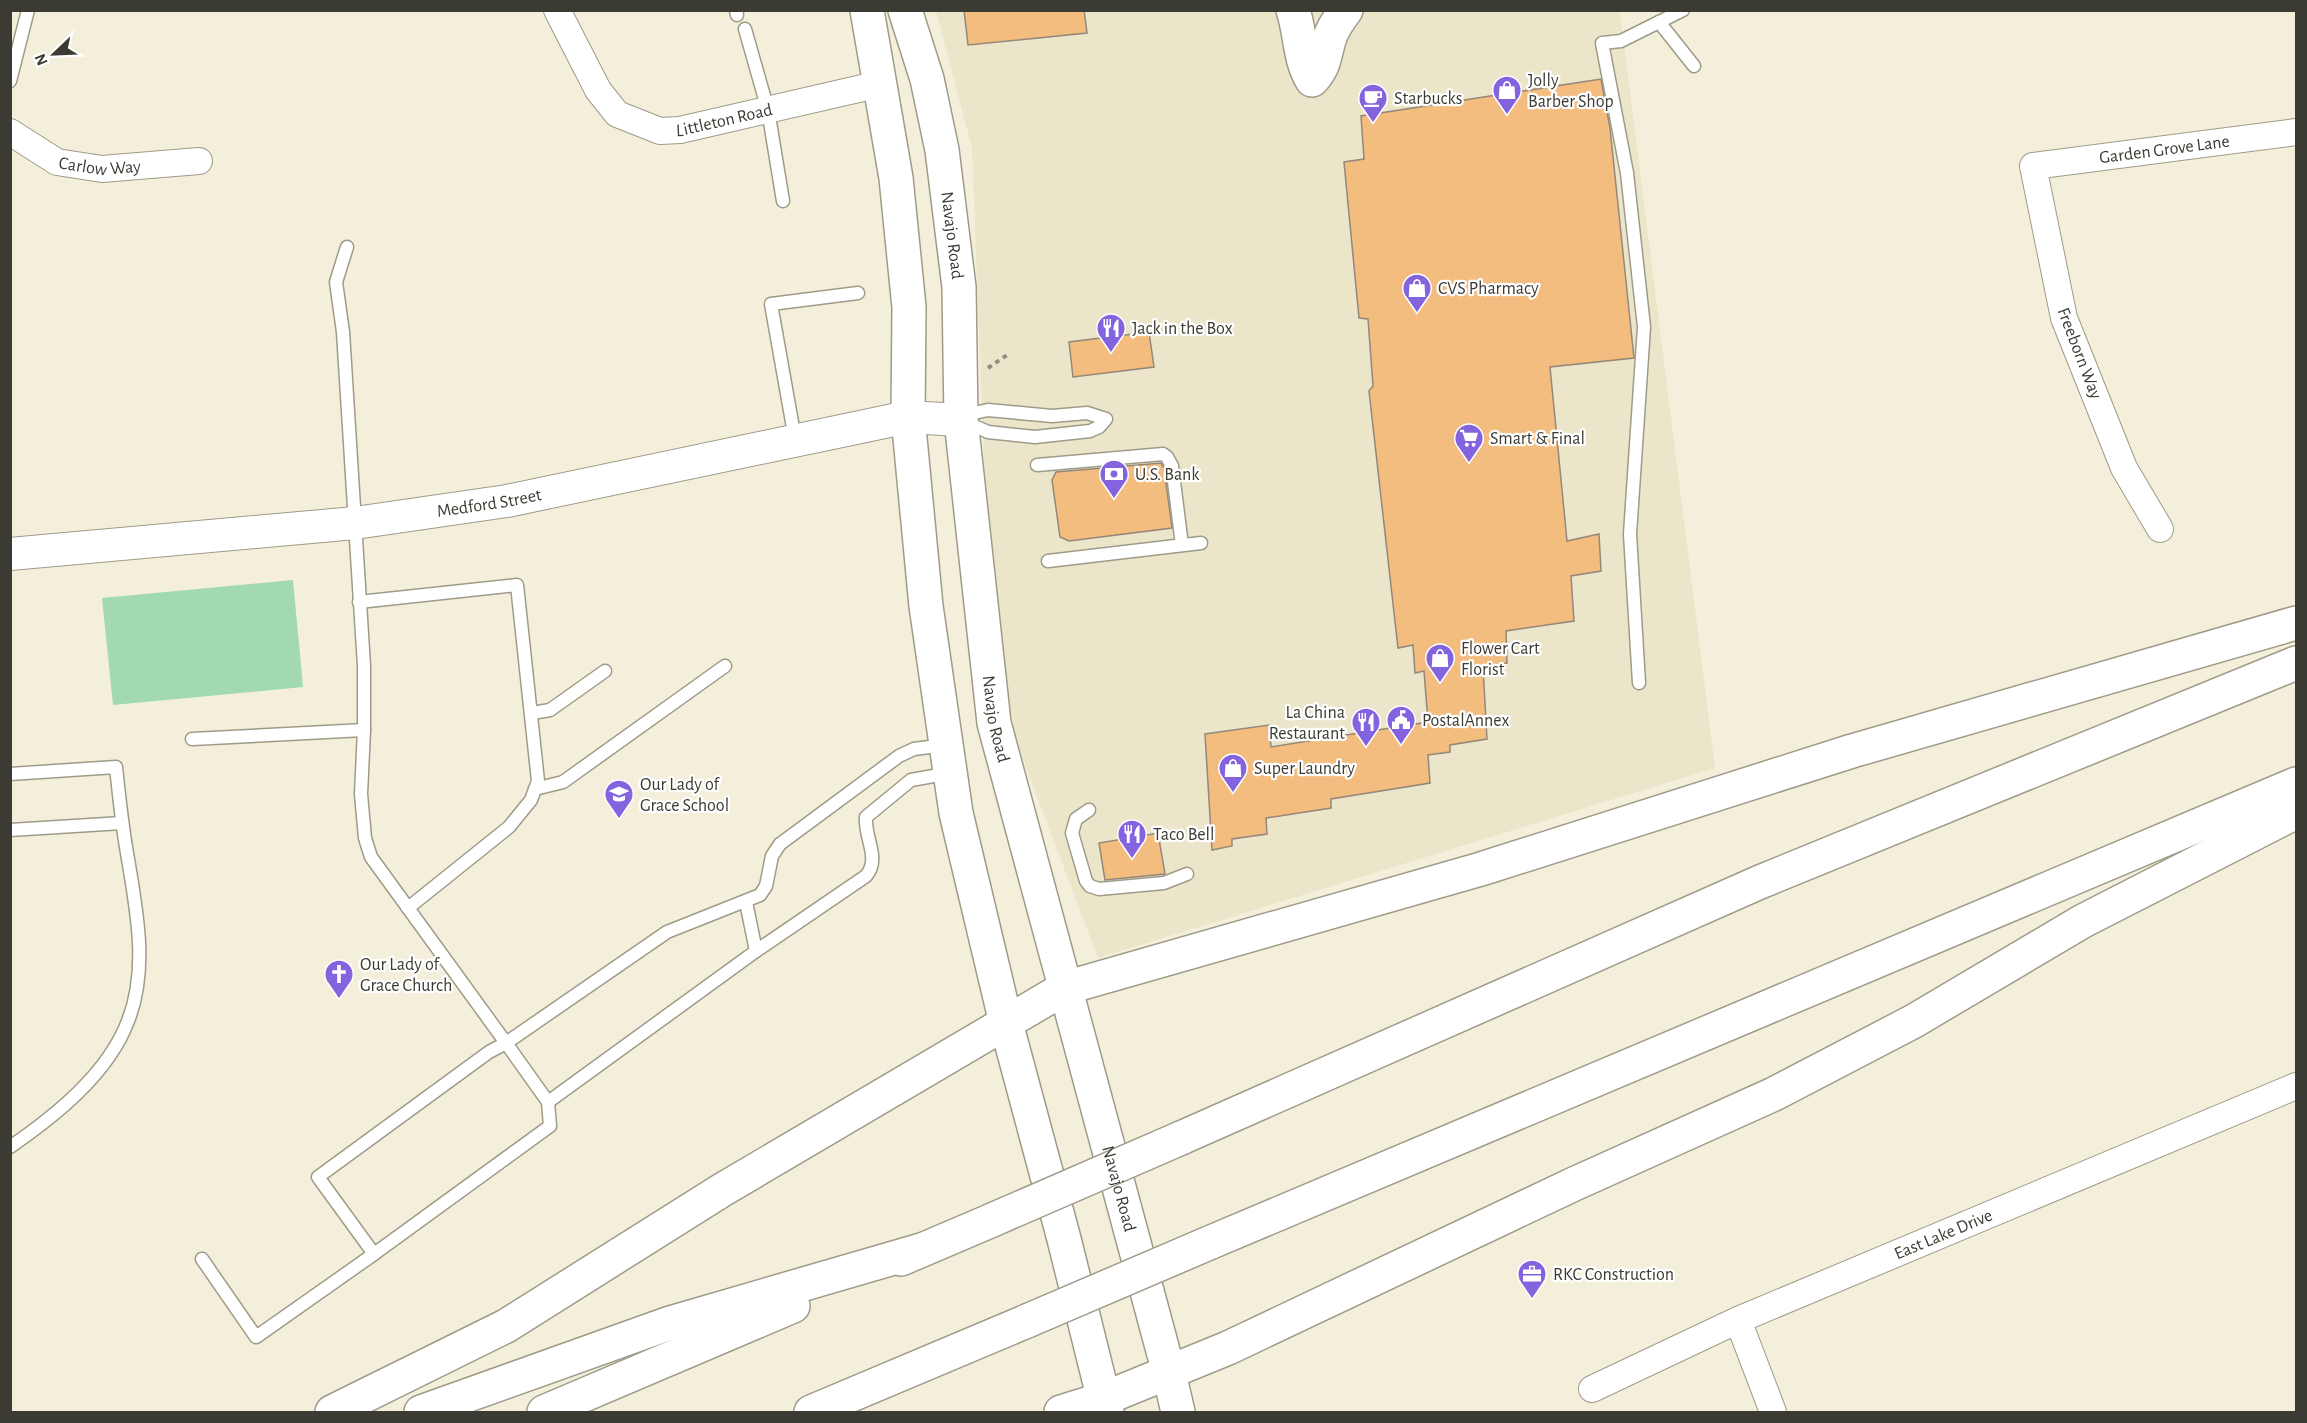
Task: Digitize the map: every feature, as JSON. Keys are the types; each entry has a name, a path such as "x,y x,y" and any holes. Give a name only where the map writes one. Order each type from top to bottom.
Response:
{"main road":[{"path":"847,10 880,84"},
{"path":"867,10 896,178 909,307 908,417 926,606 956,813 1006,1023 1064,1239 1105,1406"},
{"name":"Navajo Road","path":"905,10 927,79 942,150 959,287 961,420 994,723 1178,1413"},
{"path":"920,10 927,79"},
{"path":"1293,10 1298,26 1301,57 1312,80 1322,69 1329,38 1346,10"},
{"path":"332,1413 506,1326 722,1190 1065,988 1481,869 1852,751 2296,624"},
{"path":"543,1413 990,1221 1760,882 2296,663"},
{"path":"811,1413 2296,784"},
{"path":"1061,1413 1105,1406 1169,1373 1228,1348 1574,1184 1774,1094 1914,1021 2083,921 2296,812"},
{"path":"421,1413 670,1323 921,1250"},
{"path":"861,1413 1028,1321"}],"street":[{"name":"Littleton Road","path":"557,10 598,90 617,114 660,131 680,130 880,84"},
{"name":"Carlow Way","path":"10,132 57,162 102,169 199,161"},
{"name":"Garden Grove Lane","path":"2033,166 2296,132"},
{"name":"Freeborn Way","path":"2033,166 2064,318 2124,468 2160,529"},
{"name":"Medford Street","path":"10,554 355,523 507,501 908,417 961,420"},
{"name":"East Lake Drive","path":"1592,1389 1738,1320 2296,1086"},
{"path":"1738,1320 1773,1413"}],"lane":[{"path":"10,81 28,10"},
{"path":"1639,683 1629,534 1644,327 1627,173 1602,43 1621,41 1683,10"},
{"path":"1659,22 1694,66"},
{"path":"745,29 768,110 783,201"},
{"path":"202,1259 256,1337 550,1126 548,1102 371,857 367,848 361,794 364,666 342,332 336,282 347,247"},
{"path":"795,441 771,304 858,293"},
{"path":"988,410 1052,416 1087,413 1106,419 1099,427 1090,431 1035,437 988,432 961,420 974,412 988,410"},
{"path":"1037,465 1163,454 1172,466 1182,545"},
{"path":"1048,561 1201,543"},
{"path":"359,602 517,585 538,781 531,800 508,827 408,908"},
{"path":"535,789 563,782 725,666"},
{"path":"532,713 550,710 605,671"},
{"path":"192,739 364,730"},
{"path":"374,1254 318,1177 489,1052 506,1043 667,932 760,895 766,886 772,856 780,844 899,756 914,749 948,759"},
{"path":"548,1102 756,951 866,876 872,868 873,859 865,826 866,817 874,808 911,780 948,759"},
{"path":"10,774 116,767 122,823 137,916 139,946 138,973 129,1020 111,1052 80,1090 44,1124 10,1147"},
{"path":"1089,810 1076,819 1072,834 1083,876 1090,886 1099,890 1164,883 1187,874"},
{"path":"10,830 122,823"},
{"path":"746,902 756,951"}],"path":[{"path":"987,368 1010,353"}],"shaded area":[{"path":"936,11 1620,11 1715,768 1098,958 1015,738 987,537 972,148"}],"green space":[{"path":"293,580 303,687 113,705 102,598"}],"building":[{"path":"964,10 1084,10 1087,33 968,45"},
{"path":"1601,79 1610,128 1634,358 1550,367 1567,541 1599,534 1601,571 1571,576 1574,621 1506,631 1507,663 1483,667 1487,739 1450,745 1450,752 1428,755 1430,783 1331,799 1331,808 1266,818 1267,834 1232,839 1232,846 1212,850 1205,734 1269,725 1271,747 1428,722 1424,671 1415,673 1413,645 1398,648 1369,391 1373,386 1368,319 1359,318 1344,162 1364,159 1361,116"},
{"name":"Jack in the Box","path":"1149,332 1154,367 1073,377 1069,342"},
{"name":"U.S. Bank","path":"1161,463 1164,469 1172,528 1069,541 1060,537 1052,480 1056,472"},
{"name":"Taco Bell","path":"1158,833 1165,874 1105,880 1099,843"}],"place":[{"name":"Jolly Barber Shop","path":"1507,116"},
{"name":"Starbucks","path":"1373,124"},
{"name":"CVS Pharmacy","path":"1417,314"},
{"name":"Jack in the Box","path":"1111,354"},
{"name":"Smart & Final","path":"1469,464"},
{"name":"U.S. Bank","path":"1114,500"},
{"name":"Flower Cart Florist","path":"1440,684"},
{"name":"PostalAnnex","path":"1401,746"},
{"name":"La China Restaurant","path":"1366,748"},
{"name":"Super Laundry","path":"1233,794"},
{"name":"Our Lady of Grace School","path":"619,820"},
{"name":"Taco Bell","path":"1132,860"},
{"name":"Our Lady of Grace Church","path":"339,1000"},
{"name":"RKC Construction","path":"1532,1300"}]}
